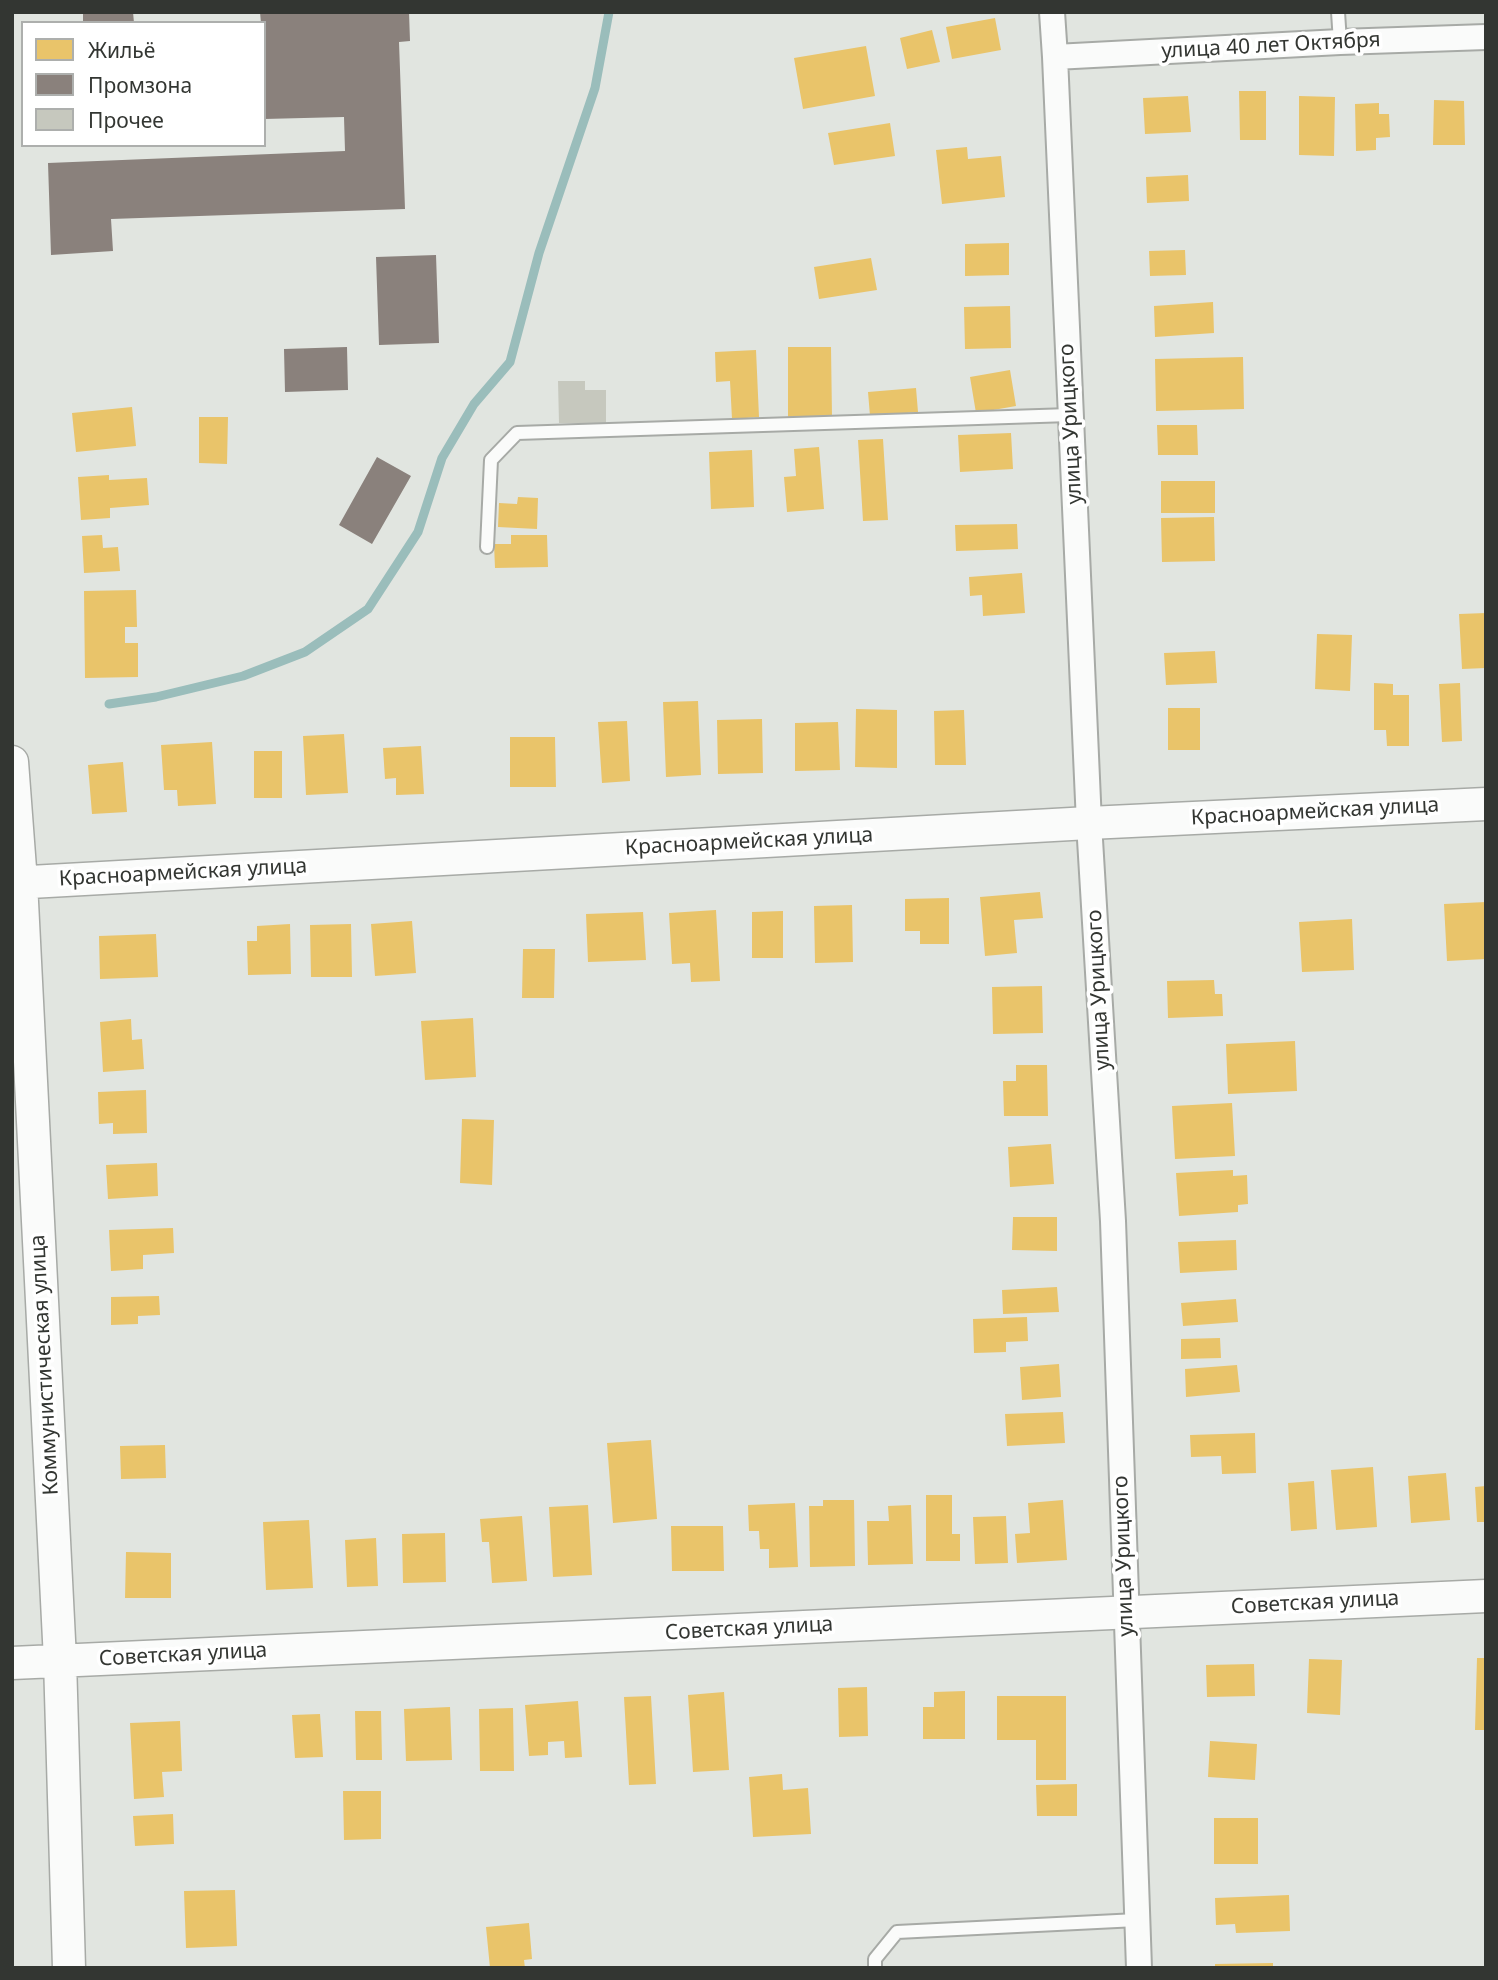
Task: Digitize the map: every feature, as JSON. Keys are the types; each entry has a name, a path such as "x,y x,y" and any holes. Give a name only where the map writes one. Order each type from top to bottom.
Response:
{"street":[{"name":"улица Урицкого","path":"1052,12 1089,823 1113,1221 1139,1968"},
{"name":"улица 40 лет Октября","path":"1055,57 1486,37"},
{"name":"Коммунистическая улица","path":"12,762 60,1660 69,1968"},
{"name":"Красноармейская улица","path":"17,883 1089,823 1486,804"},
{"name":"Советская улица","path":"12,1663 1486,1596"}],"lane":[{"path":"1338,12 1340,42"},
{"path":"487,547 491,460 517,433 1070,415"},
{"path":"875,1968 875,1959 897,1932 1137,1920"}],"building: Жильё":[{"path":"995,18 1001,50 952,59 946,27"},
{"path":"932,30 940,62 907,69 900,38"},
{"path":"866,46 875,96 803,109 794,58"},
{"path":"1239,91 1266,91 1266,140 1240,140"},
{"path":"1188,96 1191,132 1145,134 1143,98"},
{"path":"1299,96 1335,97 1334,156 1299,155"},
{"path":"1434,100 1464,101 1465,145 1433,145"},
{"path":"1379,103 1379,114 1389,114 1390,137 1376,138 1376,150 1356,151 1355,104"},
{"path":"890,123 895,156 834,165 828,133"},
{"path":"967,147 968,159 1001,156 1005,197 942,204 936,150"},
{"path":"1188,175 1189,201 1147,203 1146,177"},
{"path":"1009,243 1009,275 965,276 965,244"},
{"path":"1185,250 1186,275 1150,276 1149,251"},
{"path":"871,258 877,290 819,299 814,267"},
{"path":"1213,302 1214,333 1155,337 1154,306"},
{"path":"1010,306 1011,348 965,349 964,307"},
{"path":"788,347 831,347 832,417 788,417"},
{"path":"756,350 759,417 732,419 730,381 716,382 715,352"},
{"path":"1243,357 1244,409 1156,411 1155,359"},
{"path":"1010,370 1016,406 976,413 970,377"},
{"path":"916,388 918,412 870,416 868,392"},
{"path":"132,407 136,446 76,452 72,413"},
{"path":"199,417 228,417 227,464 199,463"},
{"path":"1157,425 1197,425 1198,455 1158,455"},
{"path":"1011,433 1013,469 960,472 958,435"},
{"path":"883,439 888,520 863,521 858,440"},
{"path":"819,447 824,509 787,512 784,477 796,476 794,449"},
{"path":"752,450 754,507 711,509 709,452"},
{"path":"109,475 109,480 147,478 149,505 110,508 110,518 81,520 78,477"},
{"path":"1161,481 1215,481 1215,513 1161,513"},
{"path":"518,497 538,498 537,529 498,527 499,503 517,504"},
{"path":"1214,517 1215,561 1162,562 1161,518"},
{"path":"1017,524 1018,549 956,551 955,525"},
{"path":"102,535 103,548 118,547 120,571 84,573 82,536"},
{"path":"511,535 547,535 548,567 495,568 494,544 511,544"},
{"path":"1022,573 1025,613 983,616 982,595 970,596 969,577"},
{"path":"136,590 137,627 125,627 125,643 138,643 138,677 85,678 84,591"},
{"path":"1486,613 1486,668 1462,669 1459,614"},
{"path":"1317,634 1352,635 1350,691 1315,689"},
{"path":"1215,651 1217,683 1166,685 1164,653"},
{"path":"1374,683 1393,684 1393,695 1409,695 1409,746 1387,746 1386,730 1374,730"},
{"path":"1460,683 1462,741 1442,742 1439,684"},
{"path":"698,701 701,775 666,777 663,702"},
{"path":"1168,708 1200,708 1200,750 1168,750"},
{"path":"856,709 897,710 897,768 855,767"},
{"path":"964,710 966,765 935,765 934,711"},
{"path":"762,719 763,773 718,774 717,720"},
{"path":"627,721 630,781 602,783 598,722"},
{"path":"838,722 840,770 795,771 795,723"},
{"path":"344,734 348,793 306,795 303,736"},
{"path":"510,737 555,737 556,787 510,787"},
{"path":"212,742 216,804 178,806 177,790 164,790 161,745"},
{"path":"421,746 424,794 396,795 396,778 385,779 383,748"},
{"path":"254,751 282,751 282,798 254,798"},
{"path":"123,762 127,812 92,814 88,765"},
{"path":"1040,892 1043,918 1014,920 1017,953 985,956 980,897"},
{"path":"949,898 949,944 920,944 920,931 905,931 905,899"},
{"path":"1486,902 1486,959 1447,961 1444,904"},
{"path":"852,905 853,962 815,963 814,906"},
{"path":"716,910 720,981 691,982 690,963 672,964 669,913"},
{"path":"783,911 783,958 752,958 752,912"},
{"path":"643,912 646,960 588,962 586,914"},
{"path":"1352,919 1354,970 1302,972 1299,922"},
{"path":"412,921 416,973 375,976 371,924"},
{"path":"290,924 291,974 248,975 247,941 257,941 257,926"},
{"path":"351,924 352,977 311,977 310,925"},
{"path":"156,934 158,977 100,979 99,936"},
{"path":"523,949 555,949 554,998 522,998"},
{"path":"1214,980 1215,994 1222,994 1223,1016 1168,1018 1167,981"},
{"path":"1042,986 1043,1033 993,1034 992,987"},
{"path":"473,1018 476,1077 425,1080 421,1021"},
{"path":"131,1019 132,1040 142,1039 144,1069 103,1072 100,1022"},
{"path":"1295,1041 1297,1091 1228,1094 1226,1044"},
{"path":"1016,1065 1047,1065 1048,1116 1004,1116 1003,1081 1016,1081"},
{"path":"146,1090 147,1133 113,1134 113,1123 99,1124 98,1092"},
{"path":"1232,1103 1235,1156 1175,1159 1172,1106"},
{"path":"462,1119 494,1120 492,1185 460,1183"},
{"path":"1051,1144 1054,1184 1010,1187 1008,1147"},
{"path":"157,1163 158,1196 108,1199 106,1165"},
{"path":"1233,1170 1233,1176 1247,1175 1248,1204 1238,1205 1238,1212 1179,1216 1176,1173"},
{"path":"1013,1217 1057,1217 1057,1251 1012,1250"},
{"path":"173,1228 174,1253 143,1255 143,1269 111,1271 109,1230"},
{"path":"1236,1240 1237,1270 1180,1273 1178,1242"},
{"path":"1057,1287 1059,1312 1003,1314 1002,1290"},
{"path":"159,1296 160,1315 138,1316 138,1324 111,1325 111,1297"},
{"path":"1236,1299 1238,1322 1183,1326 1181,1303"},
{"path":"1027,1317 1028,1341 1006,1342 1006,1352 974,1353 973,1319"},
{"path":"1220,1338 1221,1358 1181,1359 1181,1339"},
{"path":"1059,1364 1061,1397 1022,1400 1020,1367"},
{"path":"1237,1365 1240,1392 1186,1397 1185,1369"},
{"path":"1063,1412 1065,1443 1007,1446 1005,1414"},
{"path":"1255,1433 1256,1473 1222,1474 1221,1456 1191,1457 1190,1435"},
{"path":"651,1440 657,1519 613,1523 607,1443"},
{"path":"165,1445 166,1478 121,1479 120,1446"},
{"path":"1373,1467 1377,1527 1336,1530 1331,1470"},
{"path":"1446,1473 1450,1520 1411,1523 1408,1476"},
{"path":"1314,1481 1317,1529 1291,1531 1288,1483"},
{"path":"1486,1486 1486,1522 1477,1522 1475,1487"},
{"path":"926,1495 952,1495 952,1534 960,1534 960,1561 926,1561"},
{"path":"823,1500 854,1500 855,1566 810,1567 809,1506 823,1506"},
{"path":"1063,1500 1067,1560 1017,1563 1015,1534 1030,1533 1028,1503"},
{"path":"795,1503 798,1567 769,1568 769,1549 760,1549 759,1531 749,1531 748,1505"},
{"path":"588,1505 592,1575 553,1577 549,1507"},
{"path":"911,1505 913,1564 868,1565 867,1521 889,1521 888,1506"},
{"path":"522,1516 527,1581 492,1583 489,1542 482,1542 480,1519"},
{"path":"1006,1516 1008,1563 975,1564 973,1517"},
{"path":"309,1520 313,1588 266,1590 263,1522"},
{"path":"671,1526 723,1526 724,1571 672,1571"},
{"path":"445,1533 446,1582 403,1583 402,1534"},
{"path":"376,1538 378,1586 347,1587 345,1540"},
{"path":"126,1552 171,1553 171,1598 125,1598"},
{"path":"1477,1658 1486,1658 1486,1730 1475,1730"},
{"path":"1309,1659 1342,1660 1340,1715 1307,1713"},
{"path":"1254,1664 1255,1696 1207,1697 1206,1665"},
{"path":"867,1687 868,1736 839,1737 838,1688"},
{"path":"965,1691 965,1739 923,1739 923,1707 934,1707 934,1692"},
{"path":"724,1692 729,1770 693,1772 688,1695"},
{"path":"651,1696 656,1784 629,1785 624,1697"},
{"path":"997,1696 1066,1696 1066,1780 1036,1780 1036,1740 997,1740"},
{"path":"578,1701 582,1757 565,1758 564,1741 548,1742 548,1755 529,1756 525,1705"},
{"path":"450,1707 452,1760 406,1761 404,1709"},
{"path":"513,1708 514,1771 480,1771 479,1709"},
{"path":"355,1711 381,1711 382,1760 356,1760"},
{"path":"320,1714 323,1757 295,1758 292,1715"},
{"path":"180,1721 182,1771 162,1772 164,1797 134,1799 130,1723"},
{"path":"1210,1741 1257,1744 1255,1780 1208,1777"},
{"path":"782,1774 783,1790 808,1788 811,1834 753,1837 749,1777"},
{"path":"1077,1784 1077,1816 1037,1816 1036,1785"},
{"path":"343,1791 381,1791 381,1839 344,1840"},
{"path":"173,1814 174,1844 135,1846 133,1816"},
{"path":"1214,1818 1258,1818 1258,1864 1214,1864"},
{"path":"235,1890 237,1946 186,1948 184,1891"},
{"path":"1289,1895 1290,1931 1236,1933 1235,1924 1216,1925 1215,1898"},
{"path":"529,1923 532,1959 524,1960 525,1968 490,1968 486,1927"},
{"path":"1273,1963 1273,1968 1215,1968 1215,1964"}],"building: Промзона":[{"path":"83,12 133,12 134,21 83,21"},
{"path":"260,12 409,12 410,41 399,42 405,209 111,219 113,251 51,255 48,163 345,151 344,117 266,119 266,21 261,21"},
{"path":"436,255 439,343 379,345 376,257"},
{"path":"347,347 348,390 285,392 284,349"},
{"path":"377,457 411,476 372,544 339,525"}],"building: Прочее":[{"path":"558,381 585,381 585,390 606,390 606,423 559,423"}],"waterway":[{"path":"109,704 156,697 243,676 305,652 368,609 418,532 442,458 474,404 510,362 539,253 595,88 609,12"}]}
